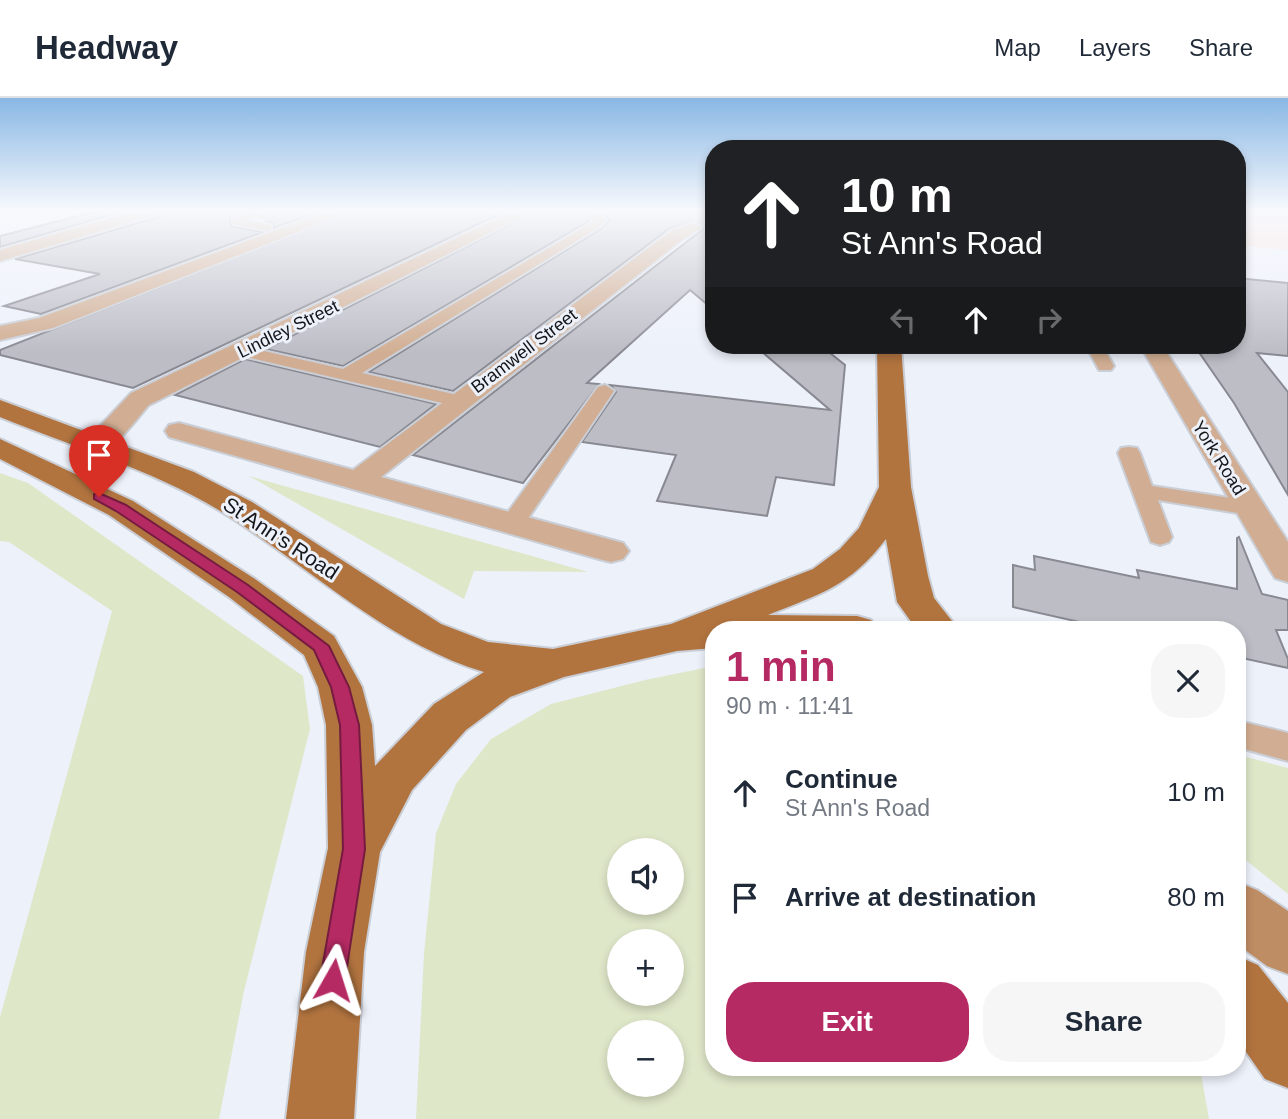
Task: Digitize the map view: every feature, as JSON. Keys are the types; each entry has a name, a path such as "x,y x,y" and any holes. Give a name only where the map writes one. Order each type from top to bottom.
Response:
{"main road":[{"path":"889,354 895,487 916,603 931,621"},
{"name":"St Ann's Road","path":"0,408 183,480 240,509 427,634 484,657 558,663"},
{"path":"0,448 121,508 242,588 320,646 340,687 349,725 354,849 335,952 320,1119"},
{"path":"727,621 826,577 853,557 874,532 895,487"},
{"path":"354,849 395,775 450,717 495,685 558,663 695,635"},
{"path":"1246,998 1288,1056"}],"street":[{"path":"0,333 46,323 220,258"},
{"name":"Lindley Street","path":"97,444 140,399 432,258"},
{"name":"Bramwell Street","path":"359,480 647,258"},
{"name":"York Road","path":"1157,354 1288,570"},
{"path":"179,431 611,551"},
{"path":"1246,916 1288,946"}],"lane":[{"path":"346,375 541,258"},
{"path":"243,351 459,401"},
{"path":"1099,354 1105,366"},
{"path":"512,524 606,391"},
{"path":"1129,453 1160,537"},
{"path":"1143,491 1250,508"},
{"path":"1247,737 1288,747"}],"green space":[{"path":"0,473 28,483 303,676 310,729 244,991 219,1119 0,1119 0,1017 112,611 9,542 0,541"},
{"path":"249,476 588,572 474,571 464,599"},
{"path":"705,668 705,1076 1201,1076 1209,1119 416,1119 424,954 436,833 456,784 491,739 551,704"},
{"path":"1246,757 1288,768 1288,894 1246,860"}],"building":[{"path":"194,258 41,314 4,306 100,274 15,259"},
{"path":"234,258 408,258 133,388 0,355 0,350"},
{"path":"445,258 527,258 343,366 266,349"},
{"path":"554,258 631,258 453,391 369,372"},
{"path":"666,258 705,258 705,302 690,290 587,383 599,384 523,483 413,455"},
{"path":"1246,279 1288,283 1288,356 1257,353 1288,392 1288,495 1234,403 1200,354 1246,354"},
{"path":"765,354 831,354 845,365 834,485 776,477 767,516 657,501 676,455 582,442 616,392 610,385 830,410"},
{"path":"245,359 436,404 380,447 175,395"},
{"path":"1239,537 1262,594 1288,600 1288,630 1276,630 1288,659 1288,668 1246,659 1246,621 1075,621 1013,607 1013,565 1035,570 1034,556 1139,578 1137,570 1237,589"}],"route":[{"path":"99,497 121,508 242,588 320,646 340,687 349,725 354,849 335,952 333,980"}]}
